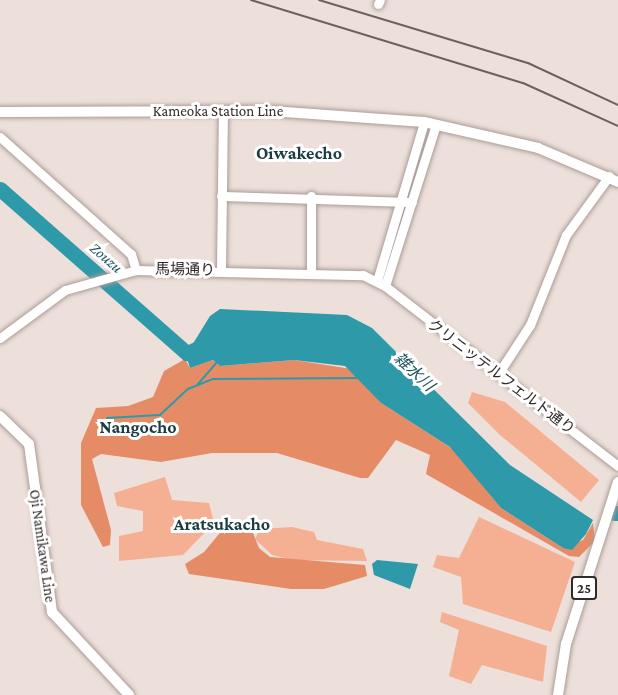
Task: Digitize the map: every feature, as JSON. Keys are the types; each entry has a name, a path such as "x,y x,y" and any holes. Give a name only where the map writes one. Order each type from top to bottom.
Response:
{"main road":[{"name":"Kameoka Station Line","path":"0,112 223,111 424,122 538,148 613,179"},
{"name":"Oji Namikawa Line","path":"0,416 29,444 52,612 129,695"},
{"name":"25","path":"558,695 566,644 618,482"}],"street":[{"path":"221,270 223,111"},
{"path":"407,200 424,122"},
{"path":"381,284 407,200 435,124"},
{"path":"0,136 130,254 136,270"},
{"path":"498,374 530,325 566,234 613,179"},
{"path":"221,196 311,196 407,200"},
{"path":"311,196 311,272"},
{"name":"馬場通り","path":"0,338 65,290 92,280 136,270 311,272 381,284"},
{"name":"クリニッテルフェルド通り","path":"381,284 618,466"}],"shaded area":[{"path":"185,359 190,368 213,360 220,366 294,360 352,369 381,403 453,449 501,508 563,548 583,540 593,523 595,541 579,557 569,556 426,474 430,455 396,440 368,478 360,478 277,453 212,453 161,462 101,454 92,459 111,530 110,545 103,547 81,505 81,443 96,408 128,406 153,397 164,371"},
{"path":"472,392 505,402 599,480 581,502 500,435 468,403"},
{"path":"165,477 172,500 209,503 214,523 183,555 119,561 119,536 143,531 143,511 117,506 114,493"},
{"path":"479,517 575,562 551,632 463,604 461,577 433,567 437,555 459,558"},
{"path":"292,527 314,532 317,540 363,549 367,561 293,560 272,555 255,539 260,529"},
{"path":"224,528 251,528 259,548 270,557 365,565 367,576 324,589 291,589 189,574 185,564 204,552"},
{"path":"442,612 547,646 543,682 482,665 471,684 449,676 459,630 440,622"}],"water":[{"name":"雑水川","path":"220,309 347,315 372,328 510,465 593,520 586,534 572,550 563,548 501,508 450,447 381,403 345,366 294,360 220,366 213,360 190,368 186,355 210,316"},
{"path":"377,560 418,564 410,589 374,575 372,564"}],"waterway":[{"name":"Zouzu","path":"0,189 187,353 203,346"},
{"path":"198,384 216,363"},
{"path":"107,418 160,415 188,389 213,379 361,378"}],"railway":[{"path":"251,0 523,83 618,126"},
{"path":"319,0 528,63 618,105"}],"district":[{"name":"Oiwakecho","path":"299,153"},
{"name":"Nangocho","path":"138,427"},
{"name":"Aratsukacho","path":"222,524"}]}
